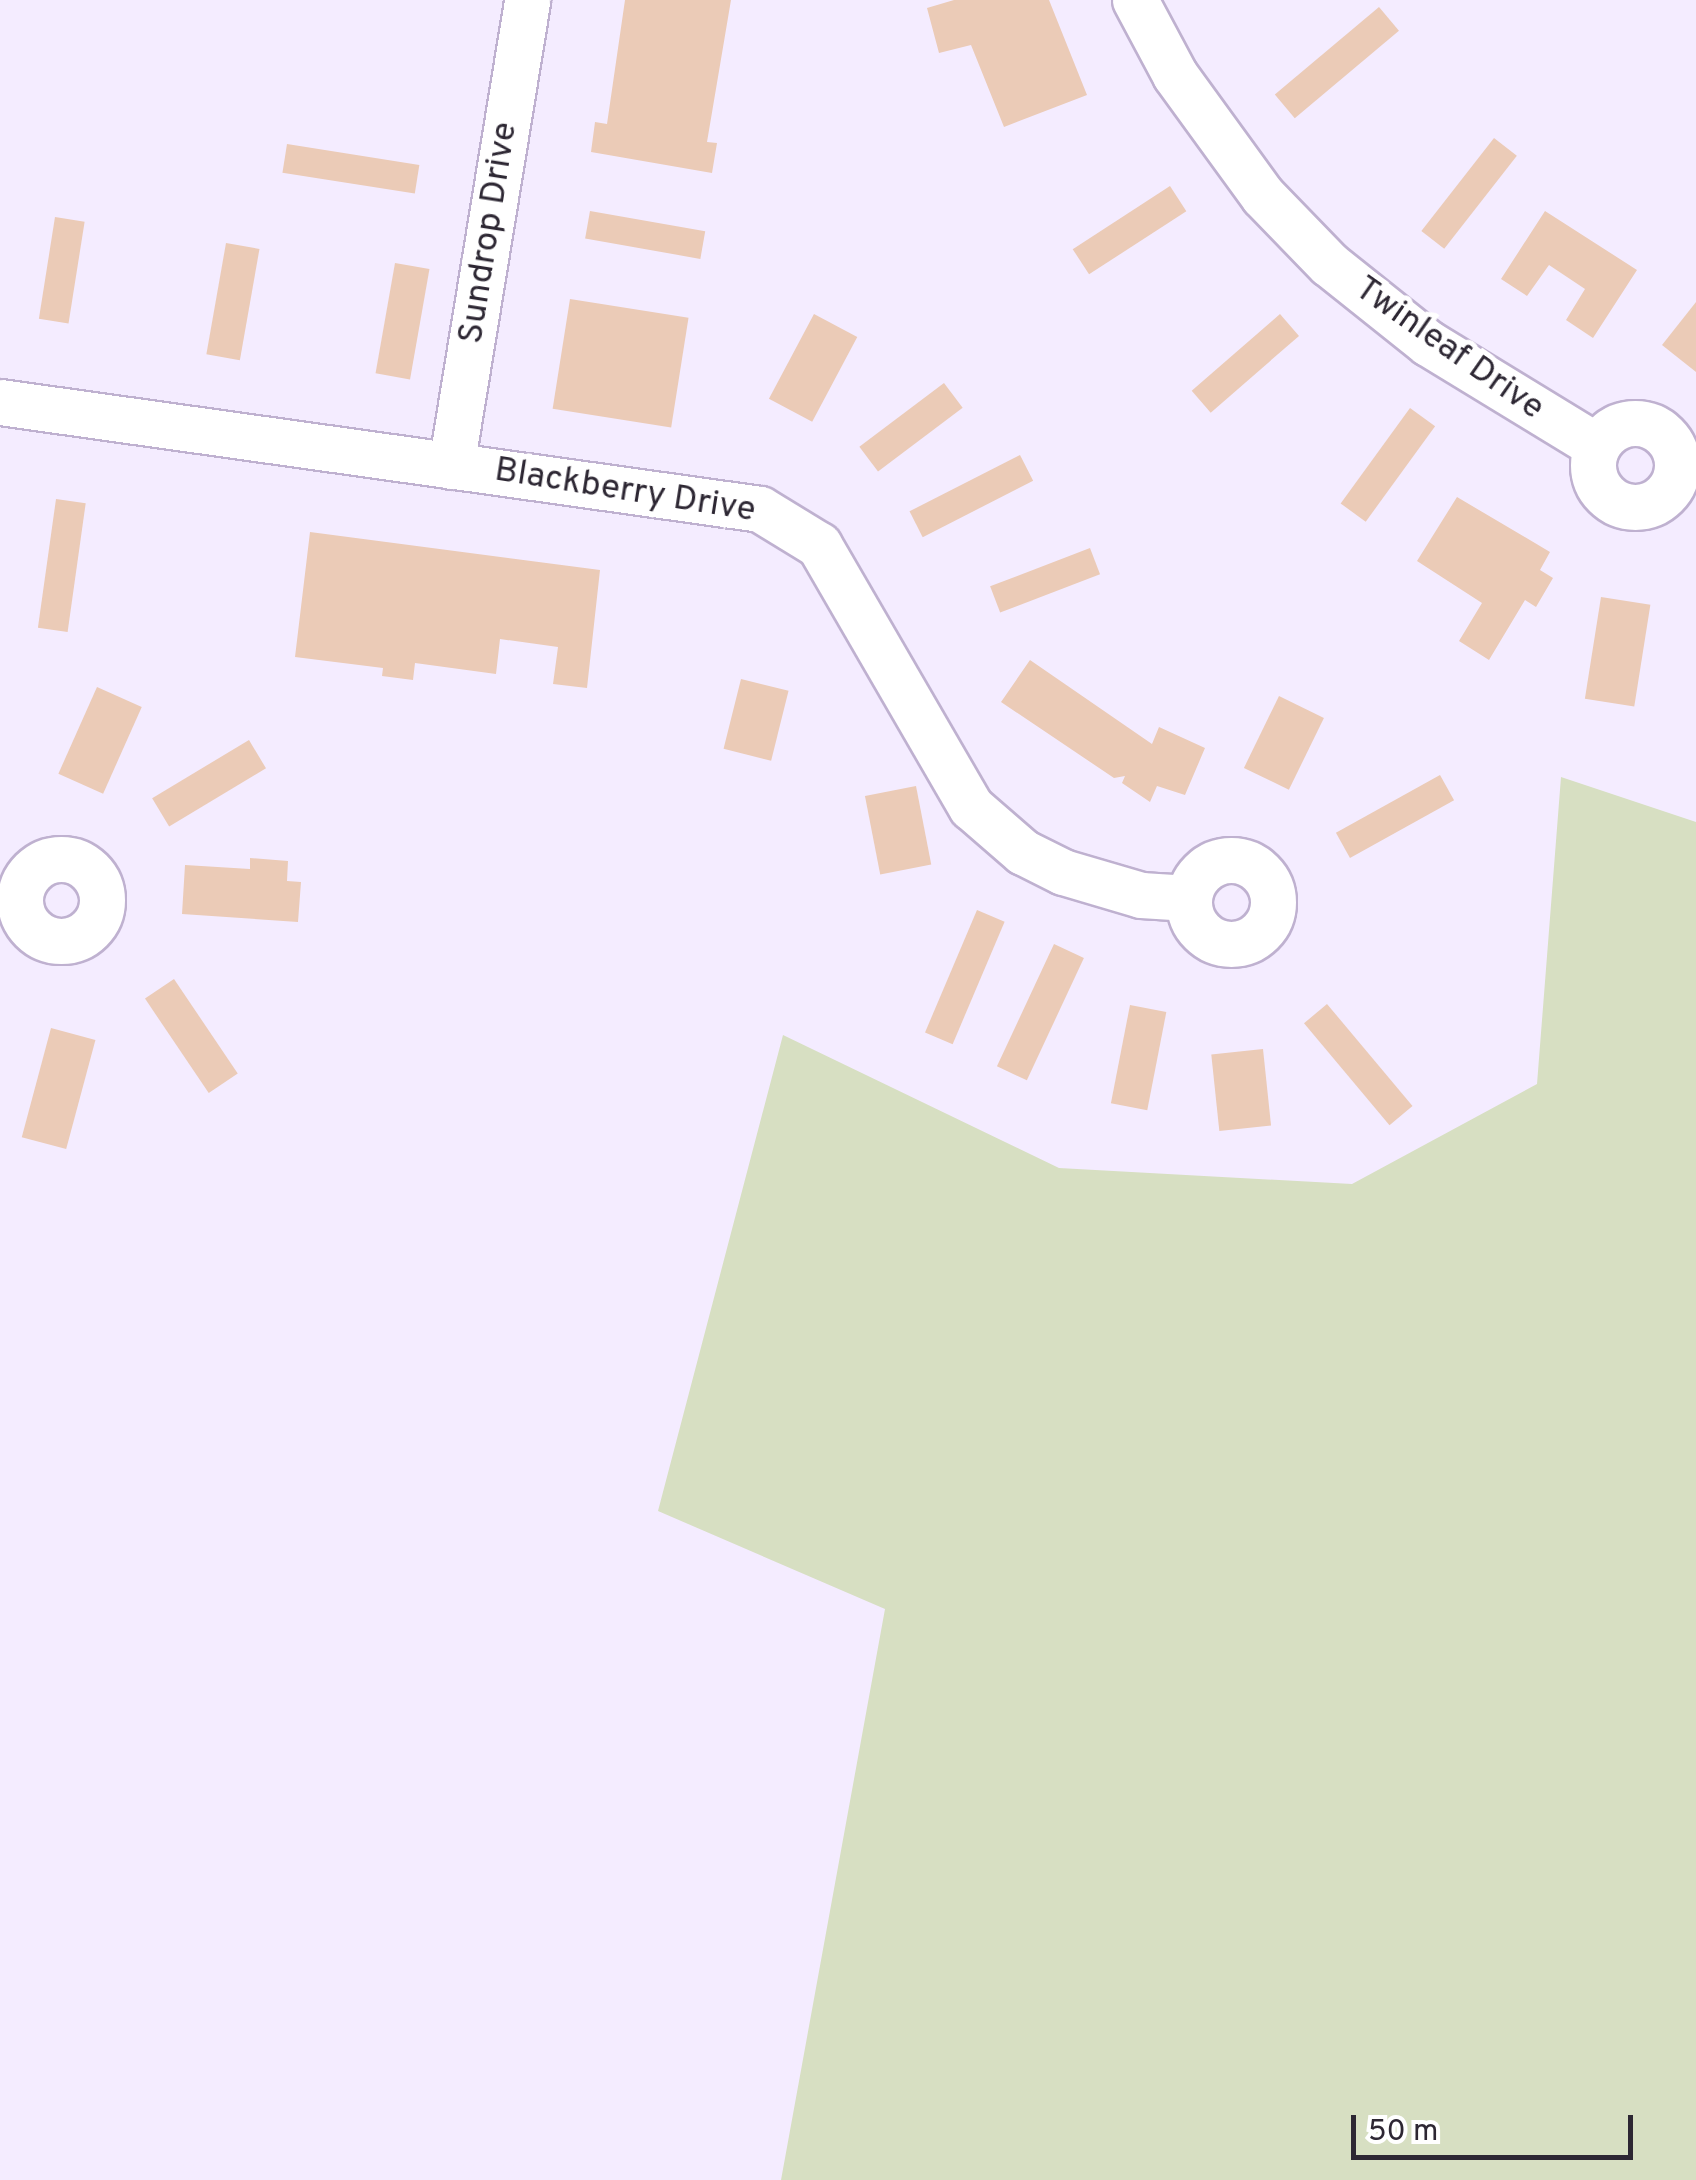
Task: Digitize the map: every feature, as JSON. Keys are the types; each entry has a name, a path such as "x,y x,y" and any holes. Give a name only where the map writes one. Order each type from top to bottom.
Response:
{"street":[{"name":"Sundrop Drive","path":"451,466 526,0"},
{"name":"Twinleaf Drive","path":"1135,0 1175,75 1264,196 1330,264 1428,342 1597,446"},
{"name":"Blackberry Drive","path":"0,402 451,466 652,489 760,508 796,524 849,590 970,807 1023,852 1063,872 1141,896 1189,898"}],"green space":[{"path":"1561,777 1696,822 1696,2180 781,2180 885,1609 658,1511 783,1035 1059,1168 1352,1184 1537,1084"}],"building":[{"path":"625,0 731,0 707,142 717,143 712,173 591,152 595,122 607,124"},
{"path":"954,0 1049,0 1087,95 1004,127 971,45 939,53 927,8"},
{"path":"1379,7 1399,31 1295,118 1275,94"},
{"path":"1494,138 1517,156 1444,249 1421,231"},
{"path":"287,144 419,165 415,194 282,173"},
{"path":"1170,186 1186,211 1089,274 1073,249"},
{"path":"590,211 705,231 700,259 585,239"},
{"path":"1545,211 1637,270 1593,338 1566,320 1585,289 1549,265 1527,296 1501,279"},
{"path":"55,217 85,222 69,323 39,319"},
{"path":"226,243 259,249 240,360 206,354"},
{"path":"395,263 429,269 410,379 376,373"},
{"path":"570,299 689,318 671,427 553,409"},
{"path":"1696,302 1696,372 1662,345"},
{"path":"814,314 857,337 812,422 769,399"},
{"path":"1280,314 1299,336 1211,413 1192,391"},
{"path":"944,383 963,408 878,472 859,447"},
{"path":"1410,408 1435,426 1366,522 1341,503"},
{"path":"1020,455 1033,481 923,537 910,511"},
{"path":"1457,497 1550,552 1540,570 1553,578 1536,607 1525,600 1489,660 1459,641 1482,603 1417,561"},
{"path":"56,499 86,503 68,632 38,628"},
{"path":"310,532 600,570 587,688 553,684 558,647 500,639 496,674 415,663 413,680 382,676 383,668 295,657"},
{"path":"1090,548 1100,574 1000,612 990,586"},
{"path":"1601,597 1650,605 1634,707 1585,699"},
{"path":"1030,660 1152,744 1159,727 1205,748 1185,795 1157,786 1150,802 1122,783 1125,776 1114,778 1001,702"},
{"path":"741,679 789,691 771,761 724,749"},
{"path":"97,687 142,707 103,794 58,774"},
{"path":"1279,696 1324,718 1289,790 1244,768"},
{"path":"249,740 266,768 169,826 152,798"},
{"path":"1440,775 1454,800 1350,858 1336,833"},
{"path":"916,786 931,865 880,874 865,796"},
{"path":"250,858 288,861 287,881 301,882 298,922 182,914 185,865 250,869"},
{"path":"977,910 1005,922 953,1044 925,1032"},
{"path":"1054,944 1084,958 1027,1080 997,1066"},
{"path":"174,979 238,1074 209,1093 145,999"},
{"path":"1327,1004 1412,1106 1390,1125 1304,1023"},
{"path":"1130,1005 1166,1012 1147,1110 1111,1103"},
{"path":"51,1028 95,1040 66,1149 22,1137"},
{"path":"1263,1049 1271,1126 1219,1131 1211,1054"}]}
